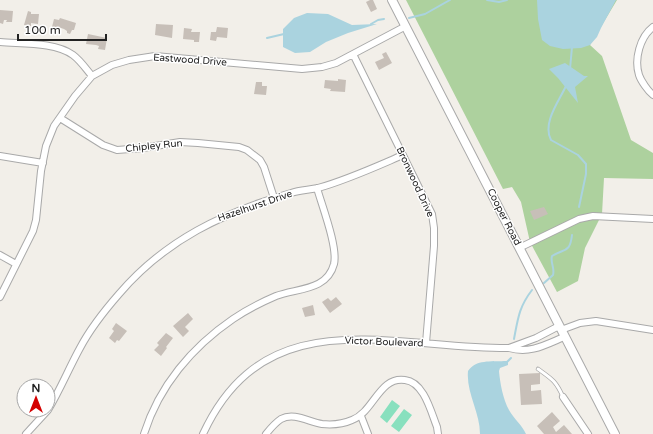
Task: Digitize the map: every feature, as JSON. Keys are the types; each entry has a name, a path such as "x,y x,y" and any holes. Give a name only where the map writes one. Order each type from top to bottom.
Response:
{"street":[{"name":"Cooper Road","path":"392,0 615,434"},
{"name":"Eastwood Drive","path":"0,297 30,239 36,220 46,146 54,126 75,96 92,76 112,65 128,60 155,56 302,69 322,67 336,63 406,26"},
{"path":"653,27 646,32 637,52 639,76 653,95"},
{"path":"0,42 62,49 80,61 92,76"},
{"name":"Bronwood Drive","path":"353,54 432,214 434,246 426,343"},
{"name":"Chipley Run","path":"60,118 102,145 117,150 143,148 180,142 239,147 247,150 260,160 264,167 274,198"},
{"name":"Hazelhurst Drive","path":"56,395 86,338 119,294 140,271 156,257 189,234 214,220 236,211 293,192 317,188 354,176 403,155"},
{"path":"0,156 43,163"},
{"path":"144,434 157,402 174,374 190,355 203,343 233,318 247,310 277,296 314,286 327,278 334,264 333,245 317,188"},
{"path":"519,248 579,219 593,216 653,219"},
{"path":"0,255 16,264"},
{"path":"561,331 580,323 596,321 653,330"},
{"name":"Victor Boulevard","path":"509,348 561,331"},
{"name":"Victor Boulevard","path":"203,434 217,407 230,391 254,369 267,359 282,352 311,343 363,339 509,348 518,351 532,350 542,346 561,331"},
{"path":"266,434 277,422 288,416 331,424 346,422 361,416 386,385 394,380 405,380 412,382 420,388 437,427 438,434"},
{"path":"563,397 588,434"},
{"path":"361,416 368,434"},
{"name":"Hazelhurst Drive","path":"26,434 41,418"}],"lane":[{"path":"538,369 558,385 563,397"}],"green space":[{"path":"406,0 617,0 590,45 602,56 631,140 653,153 653,179 604,178 602,214 585,248 578,281 557,292 530,242 521,202 512,187 503,189"},
{"path":"392,400 400,406 387,423 380,417"},
{"path":"404,409 412,415 399,432 391,426"}],"water":[{"path":"537,0 616,0 597,37 590,45 581,48 563,49 550,46 542,40 538,19"},
{"path":"307,13 328,14 352,25 377,24 326,42 310,52 295,53 283,47 283,29 294,18"},
{"path":"565,63 584,76 588,76 575,87 578,103 549,69"},
{"path":"489,361 508,361 508,365 500,368 499,371 503,396 509,410 526,434 480,434 478,418 469,387 468,371 471,367 479,363"}],"building":[{"path":"373,0 377,9 371,12 366,2"},
{"path":"0,10 13,11 12,22 6,22 7,20 4,20 3,24 0,23"},
{"path":"28,11 31,12 31,14 39,14 38,24 31,23 31,26 24,25"},
{"path":"60,18 76,23 74,30 72,30 70,34 64,29 52,27 54,19 59,20"},
{"path":"156,24 173,25 172,38 155,35"},
{"path":"217,27 228,28 227,38 217,37 216,41 210,40 211,32 216,32"},
{"path":"184,28 192,29 191,32 200,32 199,42 183,39"},
{"path":"88,34 107,38 105,50 98,49 99,46 96,45 86,44"},
{"path":"386,52 392,63 379,70 375,62 384,58 382,54"},
{"path":"338,79 346,80 345,92 330,91 331,89 324,88 325,80 338,81"},
{"path":"256,82 262,82 262,86 267,86 266,95 254,94"},
{"path":"544,207 548,214 534,220 530,211"},
{"path":"336,297 342,304 330,313 322,302 328,298 331,301"},
{"path":"313,305 315,315 305,317 302,308"},
{"path":"188,313 193,319 185,327 189,331 183,337 173,326"},
{"path":"116,323 127,331 119,341 117,340 115,343 109,338 114,331 112,329"},
{"path":"166,333 173,338 161,356 154,350 159,345 157,343"},
{"path":"540,373 540,384 531,385 531,391 541,390 542,404 521,405 519,374"},
{"path":"552,412 560,421 553,427 556,432 564,425 572,434 544,434 537,426"}],"waterway":[{"path":"409,18 425,14 450,0"},
{"path":"487,0 499,2 507,0"},
{"path":"371,24 378,20 384,19"},
{"path":"267,38 284,34"},
{"path":"570,69 572,47"},
{"path":"566,86 552,112 549,133 551,140 578,155 586,164 586,174 579,207"},
{"path":"544,283 553,275 552,256 566,249 570,245 572,235"},
{"path":"514,339 522,307 532,290"},
{"path":"506,363 511,358"}]}
